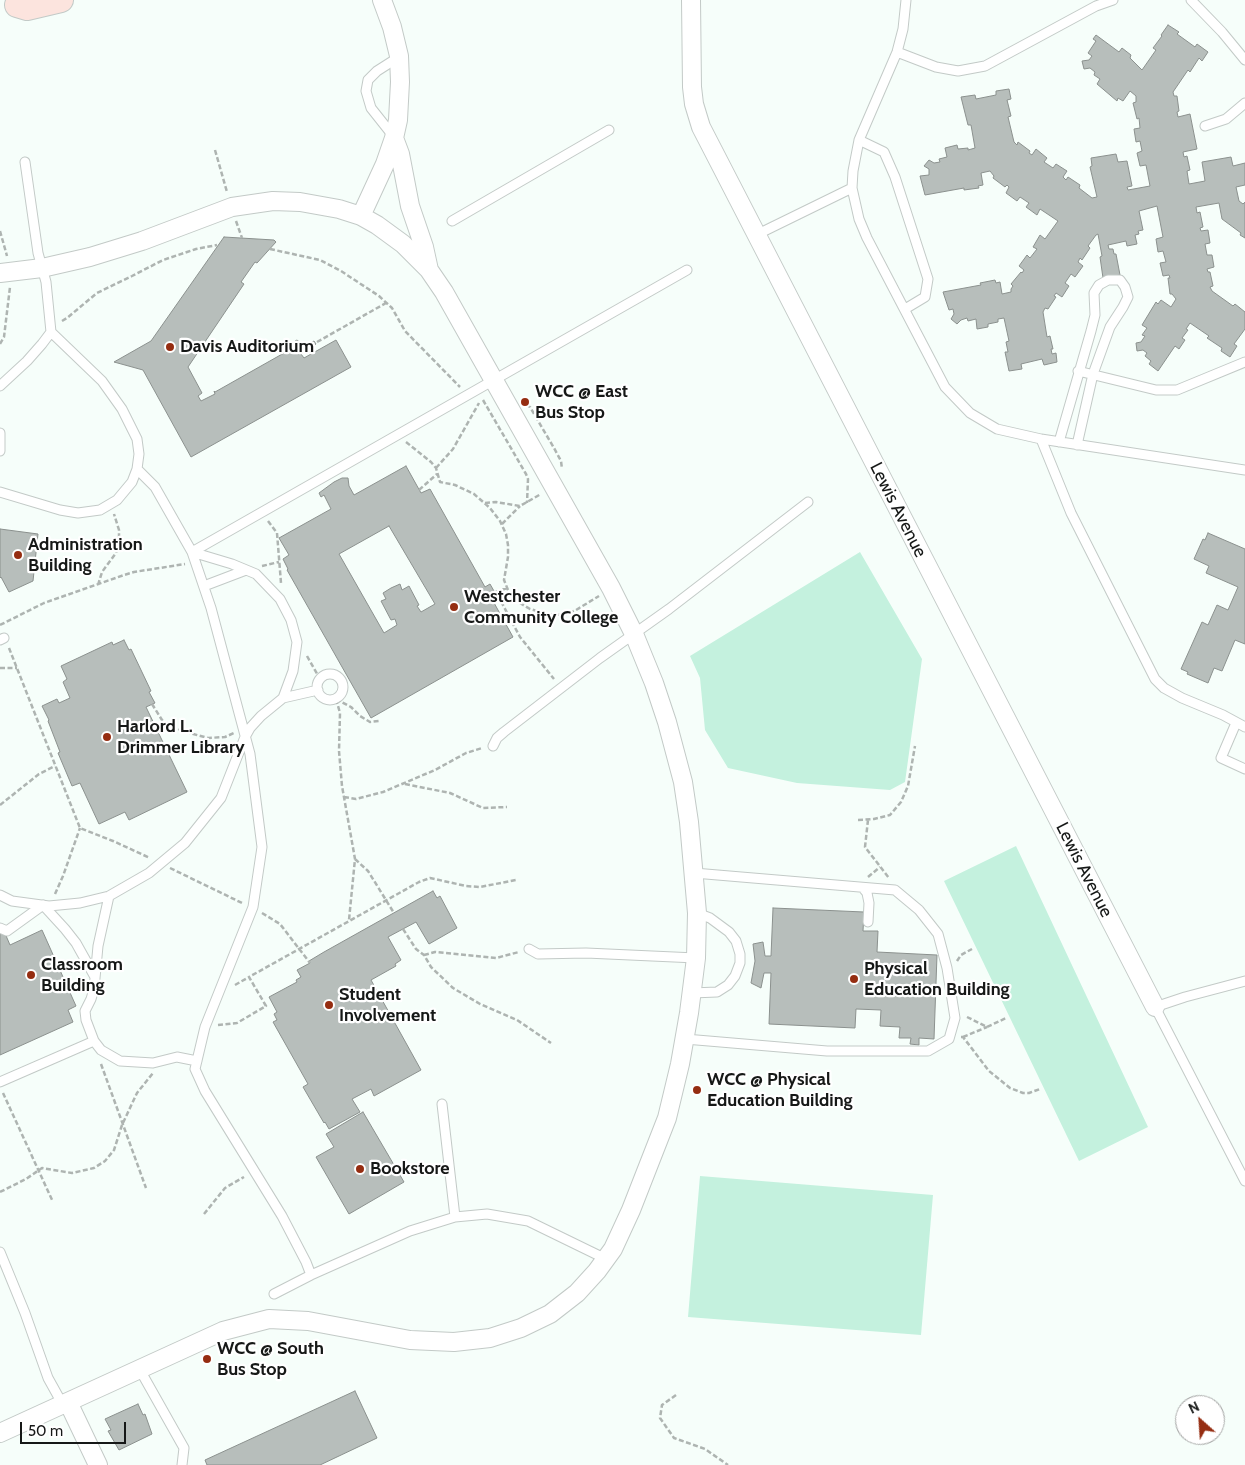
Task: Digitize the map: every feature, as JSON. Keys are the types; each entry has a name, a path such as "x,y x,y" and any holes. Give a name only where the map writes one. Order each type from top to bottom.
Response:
{"main road":[{"path":"13,5 27,8 62,0"}],"street":[{"path":"361,216 385,164 394,138 400,102 399,56 392,27 382,0"},
{"name":"Lewis Avenue","path":"691,0 692,87 694,104 701,127 1155,1008"},
{"path":"394,138 400,154 410,206 424,247 429,270"},
{"path":"1,1431 66,1404 223,1331 269,1319 308,1321 410,1340 454,1342 490,1338 521,1328 550,1314 577,1293 614,1249 667,1118 686,1039 696,958 697,913 689,822 683,782 667,722 654,683 634,634 611,588 444,292 429,270 403,244 361,216 300,202 273,201 232,207 142,241 90,257 42,268 7,272"},
{"path":"66,1404 98,1465"}],"lane":[{"path":"906,0 903,29 897,52 859,140 853,170 852,188 859,219 867,238 945,387 970,412 998,429 1077,445 1245,470"},
{"path":"897,52 936,67 958,71 985,66 1096,6 1113,0"},
{"path":"1191,0 1222,32 1245,60"},
{"path":"394,138 371,108 366,91 368,80 377,71 399,56"},
{"path":"1206,126 1226,119 1245,103"},
{"path":"452,221 609,130"},
{"path":"859,140 884,152 895,177 928,279 925,297 905,309"},
{"path":"0,492 60,510 78,513 100,510 117,500 132,482 137,469 137,439 122,409 102,381 51,332 46,282 38,253 25,162"},
{"path":"756,235 852,188"},
{"path":"192,552 687,270"},
{"path":"1059,442 1078,371 1092,331 1095,315 1094,294 1099,285 1108,280 1120,280 1125,287 1128,297 1110,327 1094,374 1077,445"},
{"path":"0,386 27,361 51,332"},
{"path":"1078,371 1156,390 1177,390 1245,362"},
{"path":"0,433 0,451"},
{"path":"1041,439 1071,514 1154,679 1164,688 1182,698 1223,715 1241,725 1220,758 1245,769"},
{"path":"137,469 155,487 192,552 204,586 250,754 262,847 253,907 206,1027 195,1070 205,1091 282,1216 311,1275"},
{"path":"493,746 497,738 808,502"},
{"path":"192,552 256,574 280,599 291,620 297,642 293,671 283,698"},
{"path":"204,586 246,570"},
{"path":"331,674 342,681 343,689 340,696 336,699 325,699 318,690 320,679 323,676 331,674"},
{"path":"0,895 12,901 46,905 80,903 110,896 148,873 185,843 221,798 244,734 261,716 283,698 318,690"},
{"path":"686,1039 827,1050 928,1051 949,1039 955,1018 948,975 938,934 920,910 895,890 694,873"},
{"path":"863,888 867,893 869,903 868,922"},
{"path":"110,896 98,946 93,994 84,1011 94,1041 100,1050 120,1061 153,1063 177,1057 197,1061"},
{"path":"0,928 7,931 46,905"},
{"path":"46,905 66,928 95,978"},
{"path":"692,993 717,992 728,986 735,976 740,963 740,954 736,941 710,918 697,913"},
{"path":"529,949 538,954 586,953 696,958"},
{"path":"1245,981 1184,997 1155,1008 1245,1181"},
{"path":"0,1082 94,1041"},
{"path":"442,1104 455,1217"},
{"path":"274,1294 311,1275 410,1231 455,1217 487,1214 528,1221 606,1259"},
{"path":"0,1252 25,1313 48,1378 66,1404"},
{"path":"140,1370 184,1448 182,1465"}],"path":[{"path":"214,150 230,200"},
{"path":"234,215 242,238"},
{"path":"0,231 7,272 4,337 0,344"},
{"path":"62,321 97,293 172,258 196,249 218,245"},
{"path":"270,249 320,260 360,283 386,302 392,308 405,331 467,394"},
{"path":"318,342 386,302"},
{"path":"436,468 453,449 477,404 485,399 526,474 528,479 527,503"},
{"path":"397,434 431,462 436,468 440,482 455,485 474,494 490,508 506,534 508,557 504,580 515,600 530,609 548,614 564,615 592,601 604,592"},
{"path":"419,490 437,474"},
{"path":"501,524 520,506 547,491"},
{"path":"485,504 496,502 520,506"},
{"path":"98,585 102,572 113,558 119,543 118,524 113,511"},
{"path":"261,512 277,533 281,585 280,599"},
{"path":"0,625 44,603 134,572 195,562"},
{"path":"507,588 496,592 520,637 561,689"},
{"path":"2,639 17,668 80,828 64,876 46,905"},
{"path":"297,642 320,679"},
{"path":"0,668 17,668"},
{"path":"336,699 351,707 370,722 379,720"},
{"path":"336,699 340,713 339,751 344,797 355,859 349,920"},
{"path":"152,704 162,720 182,731 208,738 244,734"},
{"path":"344,797 356,799 384,792 435,770 466,753 493,746"},
{"path":"858,820 890,815 901,802 915,746"},
{"path":"0,805 39,774 56,766"},
{"path":"404,784 450,794 483,808 507,807"},
{"path":"868,819 865,848 892,882 895,890"},
{"path":"80,828 113,841 253,907 280,924 310,963"},
{"path":"355,859 368,871 394,913"},
{"path":"206,1027 237,1023 266,1006 249,976 419,882 430,878 473,886 516,880"},
{"path":"403,929 431,967 453,988 480,1004 517,1020 551,1043"},
{"path":"424,955 435,952 496,958 529,949"},
{"path":"948,975 961,955 972,949"},
{"path":"954,1011 987,1026"},
{"path":"949,1039 963,1037 1006,1018"},
{"path":"963,1037 989,1071 1010,1088 1023,1093 1040,1089"},
{"path":"100,1050 99,1058 146,1188"},
{"path":"0,1192 26,1179 42,1168 72,1173 94,1168 105,1161 114,1150 123,1123 137,1093 155,1070 166,1060"},
{"path":"0,1087 53,1202"},
{"path":"204,1214 225,1188 255,1171"},
{"path":"676,1395 662,1404 660,1418 674,1438 705,1449 728,1465"}],"green space":[{"path":"860,552 922,659 905,782 890,790 797,783 728,768 705,730 700,678 690,656"},
{"path":"1016,846 1148,1127 1079,1161 944,881"},
{"path":"700,1176 933,1195 921,1335 688,1317"}],"building":[{"path":"1168,25 1179,32 1177,34 1195,47 1197,44 1208,52 1202,61 1199,58 1190,72 1188,70 1173,92 1174,96 1177,96 1178,117 1190,114 1197,149 1183,152 1184,157 1187,156 1190,170 1187,171 1189,184 1205,181 1202,162 1231,157 1233,166 1245,163 1245,185 1236,187 1239,201 1243,204 1245,202 1245,238 1222,219 1219,203 1196,207 1197,213 1200,212 1203,227 1200,228 1201,231 1208,230 1210,243 1205,244 1207,255 1212,255 1214,267 1207,269 1210,272 1213,286 1210,287 1212,291 1233,306 1235,304 1245,312 1245,329 1234,344 1237,346 1230,357 1221,351 1222,348 1207,338 1209,336 1190,323 1186,329 1188,330 1182,338 1185,340 1179,349 1175,346 1158,371 1149,364 1151,361 1145,356 1147,353 1143,350 1137,351 1136,343 1141,342 1145,336 1142,335 1147,328 1142,325 1156,302 1158,304 1161,300 1171,307 1176,299 1170,294 1168,278 1170,278 1169,275 1163,276 1160,263 1166,262 1163,251 1158,252 1156,239 1163,237 1157,206 1139,211 1143,230 1138,231 1139,234 1135,235 1137,244 1127,246 1126,241 1108,245 1109,249 1113,249 1114,254 1116,254 1120,275 1103,278 1098,234 1088,246 1090,248 1082,260 1080,258 1078,262 1083,266 1075,277 1071,274 1065,283 1069,286 1062,297 1056,293 1054,296 1056,297 1048,309 1045,308 1043,312 1047,337 1050,336 1053,349 1051,349 1052,354 1056,353 1057,362 1044,365 1042,359 1021,364 1022,369 1009,371 1005,352 1008,352 1006,342 1009,341 1004,318 998,319 998,322 988,324 988,327 977,329 976,319 968,321 967,318 957,324 951,319 954,314 953,309 949,310 943,292 981,285 980,283 995,280 996,283 1000,282 1002,294 1011,292 1013,286 1011,284 1024,270 1019,266 1027,255 1030,258 1037,249 1033,247 1040,235 1045,239 1058,221 1040,209 1037,215 1026,207 1029,203 1020,197 1017,201 1006,193 1009,187 1007,185 1005,187 993,178 994,176 990,171 981,173 983,185 978,186 979,188 964,190 964,188 925,195 920,176 929,175 929,169 924,166 929,160 934,163 940,162 939,159 947,157 945,148 957,145 958,149 968,148 968,150 975,148 971,125 968,125 961,97 975,95 976,99 996,95 996,91 1009,89 1011,99 1007,100 1011,116 1008,117 1014,142 1017,145 1018,142 1030,151 1029,153 1032,155 1036,149 1047,158 1044,162 1053,168 1056,164 1067,171 1063,177 1066,180 1068,177 1080,185 1079,188 1092,198 1097,197 1090,167 1092,166 1091,158 1116,154 1118,162 1127,161 1132,186 1127,187 1128,190 1150,186 1146,165 1140,166 1137,153 1142,151 1140,141 1136,142 1134,129 1140,128 1139,118 1137,119 1133,103 1136,102 1136,96 1130,91 1123,101 1118,98 1117,101 1097,84 1100,79 1094,75 1095,72 1090,68 1084,69 1082,61 1089,60 1092,56 1088,53 1096,41 1093,39 1096,35 1119,52 1122,48 1131,55 1130,58 1142,70 1156,50 1153,48"},
{"name":"Davis Auditorium","path":"224,237 274,240 276,242 257,263 255,262 241,282 244,284 188,367 202,393 198,396 201,401 215,394 214,391 284,353 295,348 297,349 295,341 297,340 304,346 314,341 316,344 301,354 304,358 336,340 351,367 191,457 143,370 114,362 151,341"},
{"path":"406,466 421,493 430,489 485,587 490,584 498,598 493,601 513,637 371,718 287,570 283,559 289,555 279,538 331,509 324,495 321,497 319,493 334,482 342,478 348,478 349,486 354,495","holes":["389,526 435,604 421,612 409,586 402,590 400,584 391,588 383,593 386,599 381,601 391,620 395,619 397,625 384,633 339,554"]},
{"name":"Administration Building","path":"0,529 38,534 33,581 9,592 0,578"},
{"path":"1208,533 1245,549 1245,644 1235,640 1222,671 1214,668 1208,683 1187,674 1188,672 1181,669 1202,622 1208,625 1217,605 1228,610 1238,587 1206,573 1209,566 1194,559 1203,539 1205,540"},
{"name":"Harlord L. Drimmer Library","path":"124,640 129,650 131,649 151,691 149,692 155,703 146,707 187,792 129,820 125,812 99,824 80,783 72,786 58,753 60,752 49,720 42,706 57,699 59,703 70,698 63,682 67,679 61,666 112,642 113,645"},
{"name":"Student Involvement","path":"433,891 437,898 440,896 457,928 429,944 416,922 388,937 401,960 395,964 396,966 371,980 421,1070 374,1096 371,1089 352,1099 360,1112 329,1129 303,1087 308,1084 273,1022 277,1020 274,1014 277,1012 269,997 297,982 296,980 301,977 297,970 310,963 309,961"},
{"name":"Physical Education Building","path":"773,908 864,912 863,931 878,931 877,952 937,955 934,1039 919,1038 919,1045 910,1044 911,1038 899,1038 900,1027 880,1026 881,1010 856,1009 855,1028 769,1024 771,973 764,973 761,988 751,983 755,961 753,944 763,942 765,956 771,956"},
{"name":"Classroom Building","path":"0,930 4,931 10,945 42,930 76,1006 68,1010 73,1022 0,1055"},
{"name":"Bookstore","path":"363,1112 404,1182 349,1214 316,1157 334,1147 326,1134"},
{"path":"355,1391 377,1438 320,1465 207,1465 205,1460"},
{"path":"138,1404 143,1415 145,1414 152,1434 119,1450 108,1431 111,1430 105,1419"}],"place":[{"name":"Davis Auditorium","path":"170,347"},
{"name":"WCC @ East Bus Stop","path":"525,402"},
{"name":"Administration Building","path":"18,555"},
{"name":"Westchester Community College","path":"454,607"},
{"name":"Harlord L. Drimmer Library","path":"107,737"},
{"name":"Classroom Building","path":"31,975"},
{"name":"Physical Education Building","path":"854,979"},
{"name":"Student Involvement","path":"329,1005"},
{"name":"WCC @ Physical Education Building","path":"697,1090"},
{"name":"Bookstore","path":"360,1169"},
{"name":"WCC @ South Bus Stop","path":"207,1359"}]}
